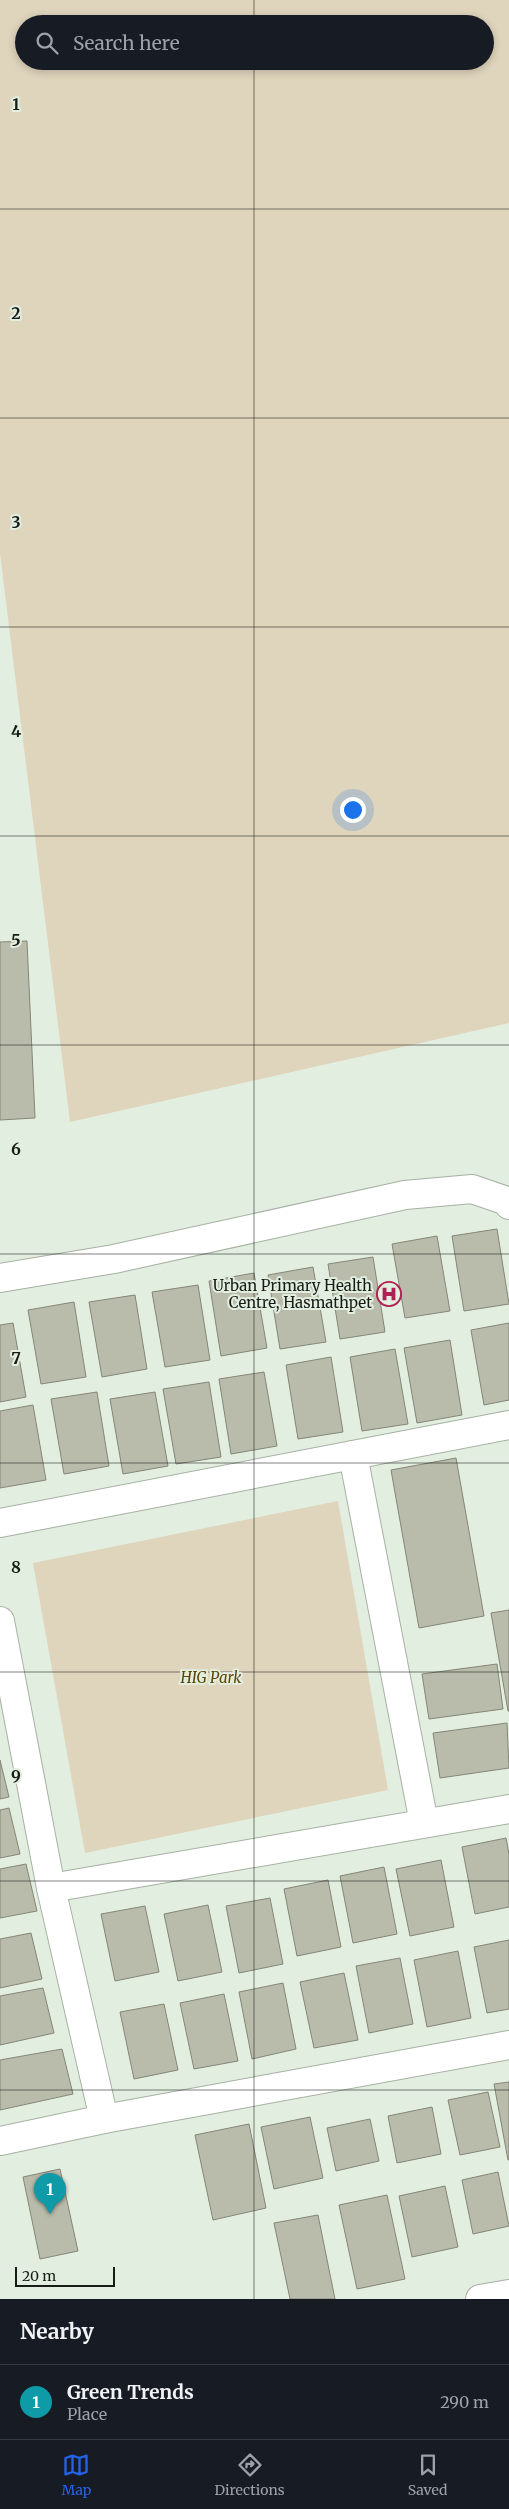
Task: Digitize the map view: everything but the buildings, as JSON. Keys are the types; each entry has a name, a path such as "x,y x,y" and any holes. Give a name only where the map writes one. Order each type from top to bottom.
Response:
{"street":[{"path":"0,1278 114,1259 406,1195 472,1189 507,1200 509,1205"},
{"path":"0,1523 509,1425"},
{"path":"353,1455 424,1823"},
{"path":"0,1620 52,1888 104,2119"},
{"path":"52,1888 509,1809"},
{"path":"0,2141 104,2119 509,2045"},
{"path":"480,2299 509,2294"}],"green space":[{"path":"0,0 509,0 509,1023 70,1122 0,553"},
{"name":"HIG Park","path":"338,1501 388,1790 85,1853 33,1563"}],"place":[{"name":"Urban Primary Health Centre, Hasmathpet","path":"389,1294"},
{"name":"Green Trends","path":"50,2214"}]}
